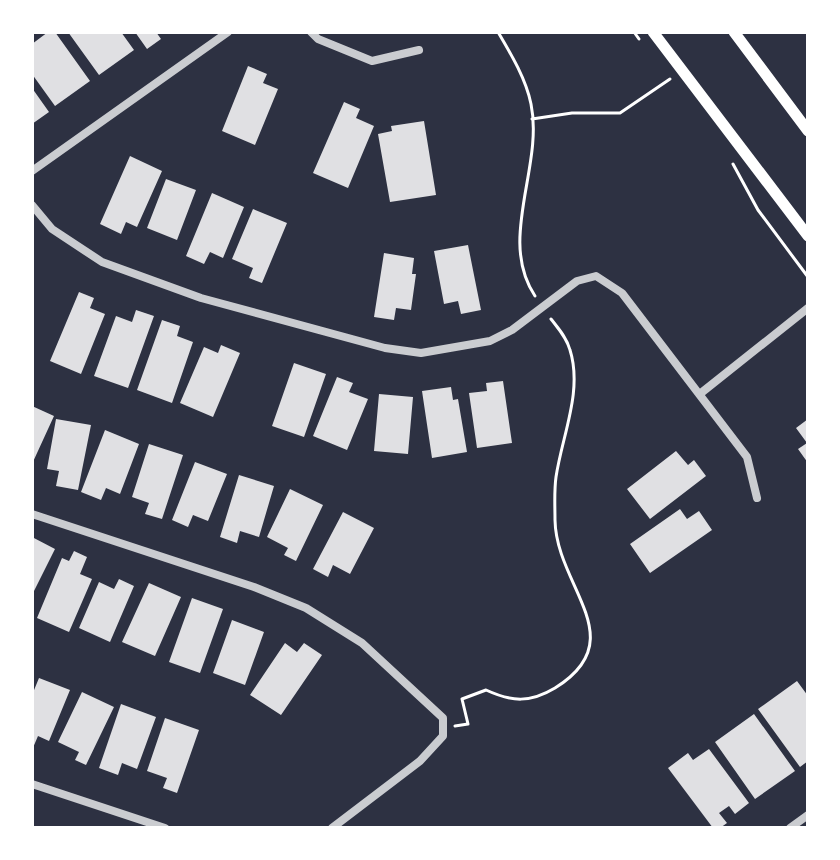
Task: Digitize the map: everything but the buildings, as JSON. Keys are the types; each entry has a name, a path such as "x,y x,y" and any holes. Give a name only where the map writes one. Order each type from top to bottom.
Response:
{"main road":[{"path":"653,32 808,236"},
{"path":"734,32 808,131"}],"street":[{"path":"32,171 228,32"},
{"path":"311,32 318,39 372,61 419,50"},
{"path":"32,205 52,229 102,262 201,298 385,348 421,353 464,348 512,330 577,281 596,276 622,293 701,393 747,457 757,498"},
{"path":"701,393 808,308"},
{"path":"32,514 254,587 306,608 362,643 443,723 443,736 420,761 332,828"},
{"path":"32,784 165,828"},
{"path":"790,828 808,815"}],"path":[{"path":"443,723 468,724 462,699 475,692 486,690 514,701 538,698 575,673 590,653 591,633 583,605 563,562 555,524 556,480 575,376 570,348 526,282 519,252 531,104 512,55 498,32"},
{"path":"634,32 643,44"},
{"path":"532,119 572,113 620,113 670,79 676,87"},
{"path":"732,163 758,210 808,277"}]}
